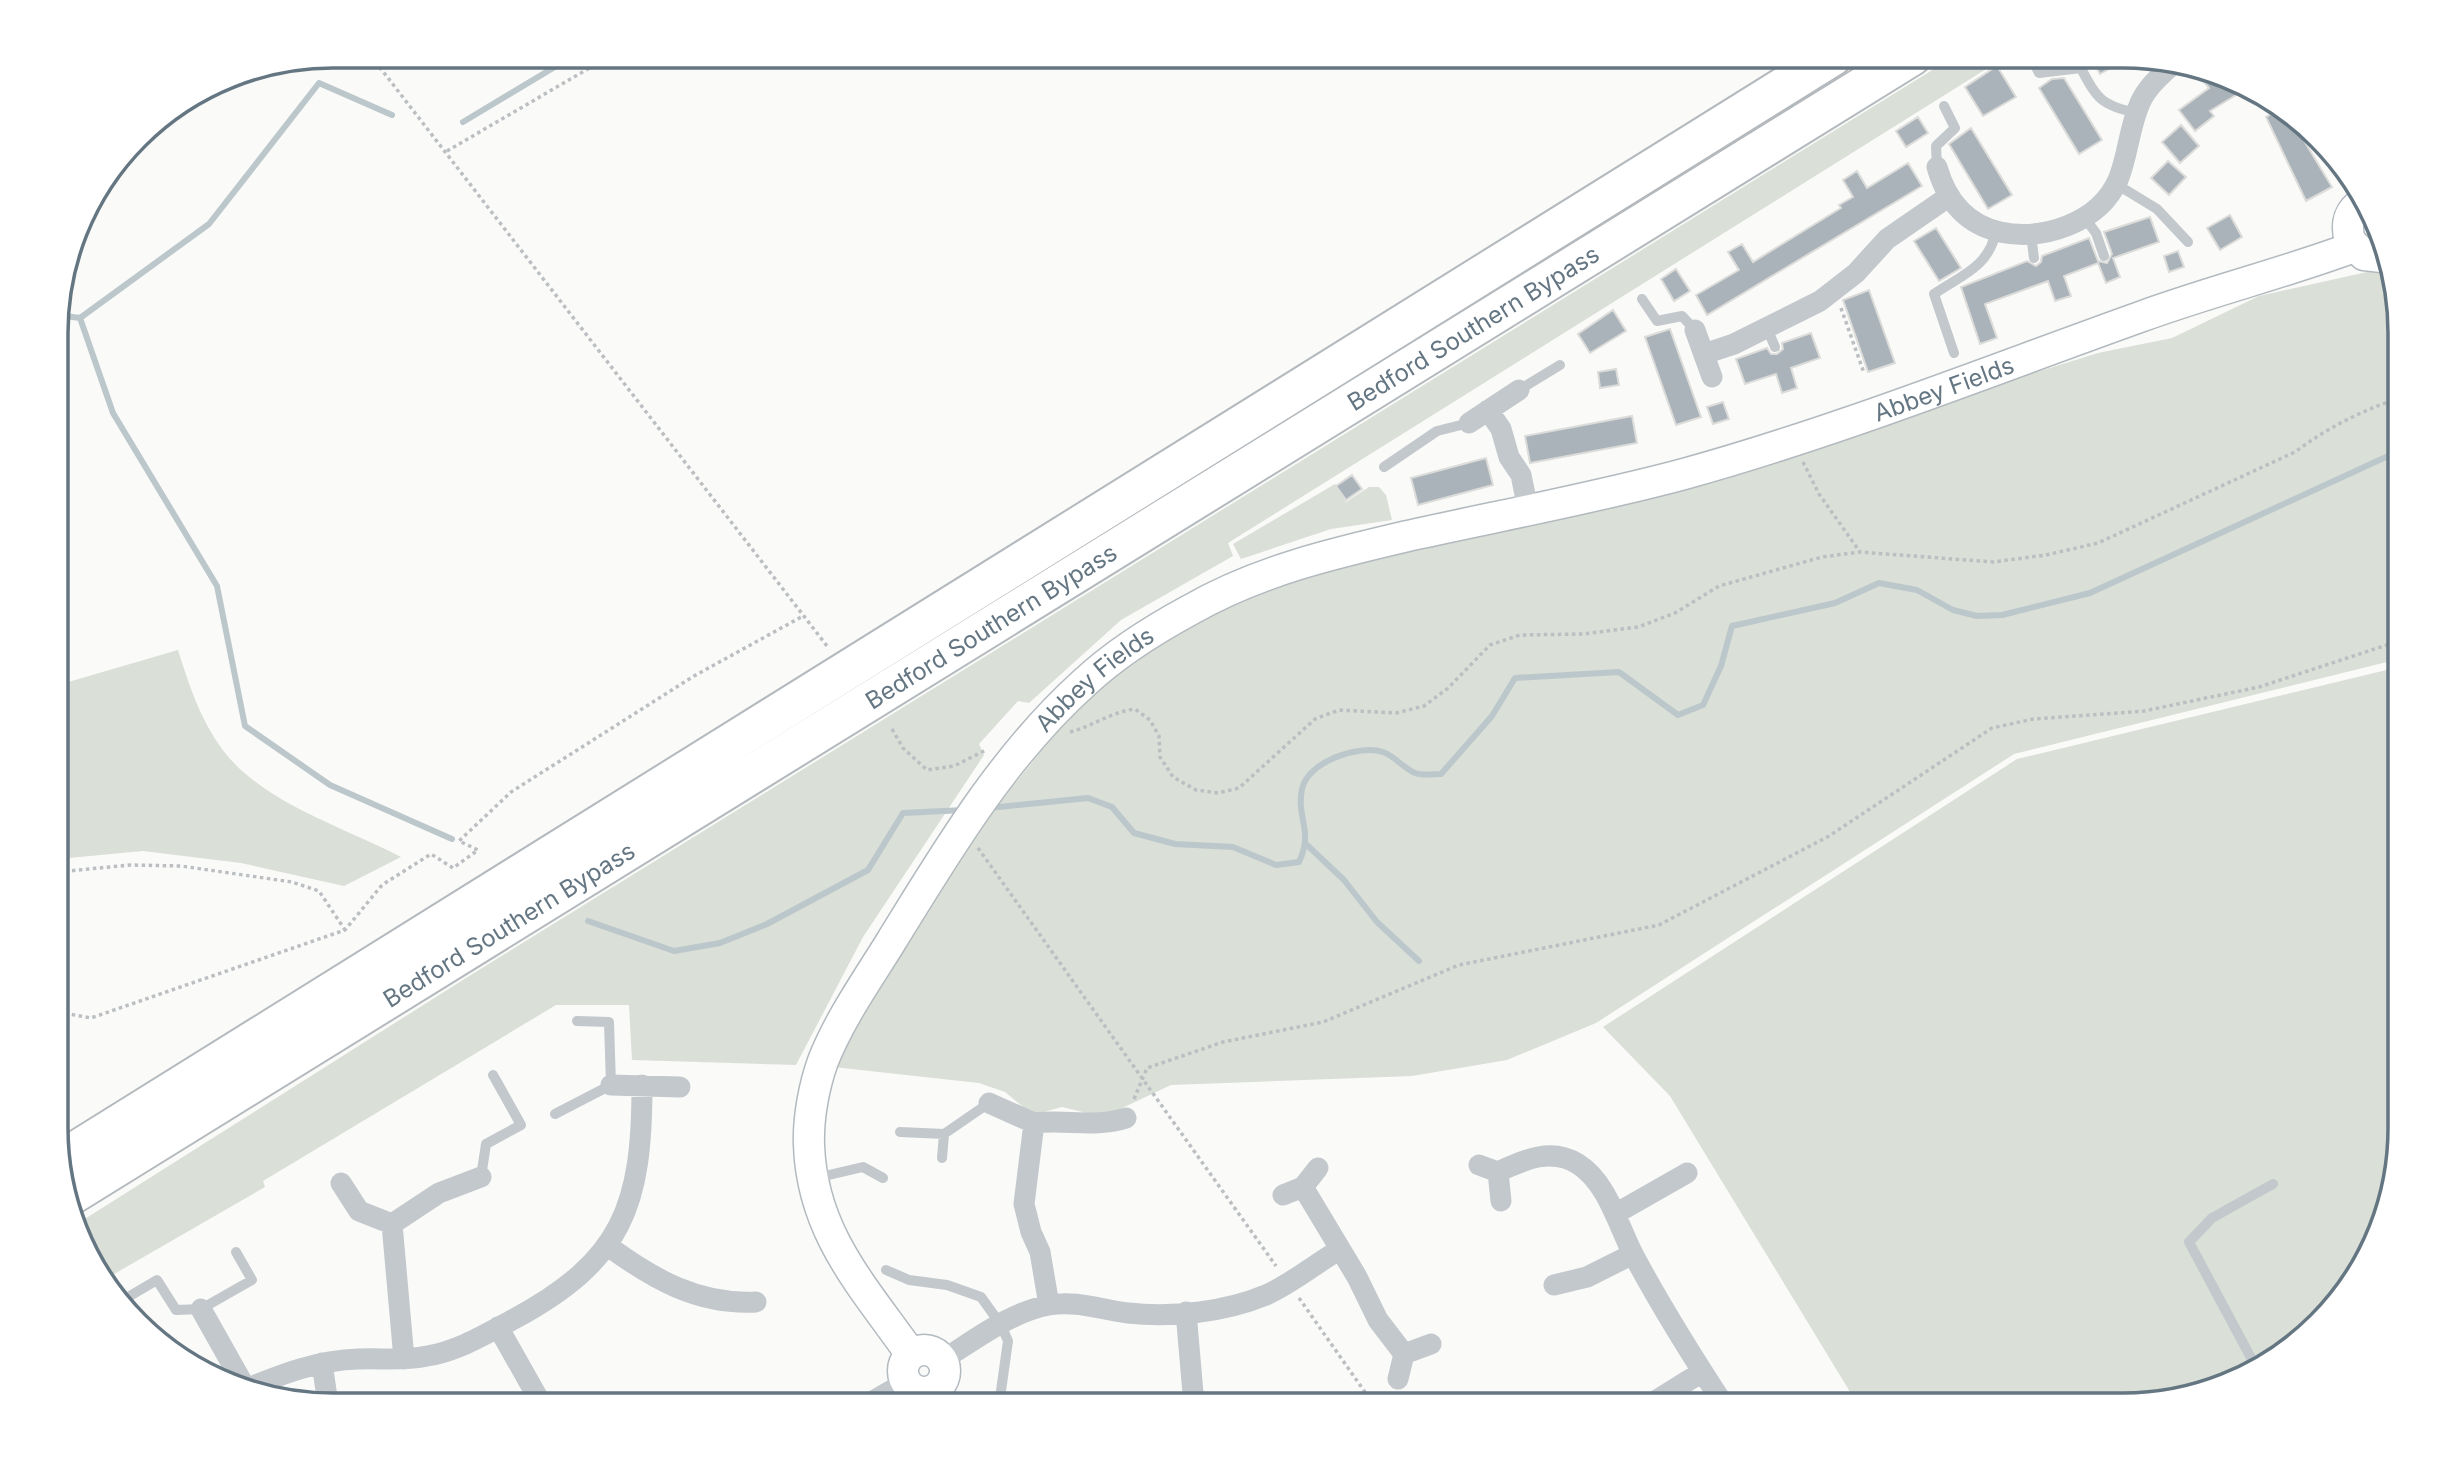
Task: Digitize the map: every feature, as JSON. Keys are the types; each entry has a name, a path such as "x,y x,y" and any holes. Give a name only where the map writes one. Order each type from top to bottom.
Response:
{"highway":[{"name":"Bedford Southern Bypass","path":"70,1154 1814,68"},
{"name":"Bedford Southern Bypass","path":"76,1193 1893,68"}],"street":[{"path":"1937,167 1955,208 1972,220 1996,231 2031,236 2071,225 2084,217 2116,184 2137,113 2154,81 2164,72"},
{"path":"1704,354 1771,338 1856,273 1887,239 1948,197"},
{"path":"2355,207 2347,230 2368,252"},
{"name":"Abbey Fields","path":"910,1353 848,1269 830,1237 814,1178 809,1144 812,1106 823,1062 847,1013 978,805 1053,732 1084,683 1135,643 1190,609 1251,579 1313,558 1670,477 1792,442 2205,294 2305,265 2368,252"},
{"path":"1695,330 1712,377"},
{"path":"1469,424 1519,390"},
{"path":"1488,410 1501,429 1509,457 1521,475 1528,509"},
{"path":"611,1084 680,1087"},
{"path":"261,1383 296,1369 322,1363 356,1359 404,1359 458,1348 547,1301 584,1274 608,1246 627,1210 638,1175 642,1086"},
{"path":"989,1103 1034,1123 1061,1119 1105,1125 1126,1118"},
{"path":"1034,1123 1024,1205 1031,1232 1041,1252 1049,1305"},
{"path":"1502,1201 1488,1168 1553,1154 1578,1164 1596,1181 1633,1254 1716,1393"},
{"path":"1318,1168 1293,1191 1339,1250 1357,1277 1378,1320 1404,1354"},
{"path":"1615,1214 1688,1173"},
{"path":"392,1224 439,1193 481,1177"},
{"path":"341,1183 359,1211 392,1224"},
{"path":"392,1224 404,1359"},
{"path":"608,1246 673,1289 727,1313 756,1302"},
{"path":"944,1359 1001,1325 1049,1305 1080,1304 1128,1313 1186,1312 1228,1306 1266,1294 1339,1250"},
{"path":"1554,1285 1587,1277 1633,1254"},
{"path":"201,1309 238,1375"},
{"path":"1186,1312 1193,1393"},
{"path":"498,1327 535,1393"},
{"path":"1404,1354 1431,1344"},
{"path":"924,1393 904,1382 902,1366 910,1353 928,1350 944,1359"},
{"path":"1398,1379 1404,1354"},
{"path":"940,1393 947,1375 944,1359"},
{"path":"322,1363 326,1393"},
{"path":"1668,1393 1702,1372"},
{"path":"886,1393 904,1382"}],"lane":[{"path":"2036,68 2039,73 2081,68 2101,101 2113,108 2137,113"},
{"path":"1937,167 1936,146 1955,128 1944,106"},
{"path":"2116,184 2157,209 2188,242"},
{"path":"2084,217 2096,233 2104,256"},
{"path":"1954,353 1934,294 1985,260 1992,250 1996,231"},
{"path":"2031,236 2034,258"},
{"path":"1642,299 1657,321 1682,316 1695,330"},
{"path":"1519,390 1560,365"},
{"path":"1384,467 1437,431 1469,424"},
{"path":"555,1114 611,1084 609,1022 577,1021"},
{"path":"481,1177 486,1144 521,1125 493,1075"},
{"path":"900,1132 944,1134 989,1103"},
{"path":"942,1158 944,1134"},
{"path":"814,1178 863,1167 883,1178"},
{"path":"2252,1359 2189,1242 2212,1218 2273,1184"},
{"path":"129,1296 156,1280 176,1310 201,1309 252,1280 236,1252"},
{"path":"886,1270 909,1280 947,1286 981,1297 1001,1325 1007,1341 1000,1393"}],"path":[{"path":"381,68 827,646"},
{"path":"447,151 589,68"},
{"path":"1835,289 1864,373"},
{"path":"1053,732 1085,729 1115,712 1135,709 1150,720 1159,736 1160,757 1173,777 1196,790 1217,793 1239,788 1315,719 1339,710 1396,713 1424,705 1447,689 1490,645 1520,635 1583,634 1638,626 1675,613 1719,586 1746,576 1785,570 1822,557 1860,552 1993,562 2046,555 2098,543 2228,485 2295,452 2322,432 2388,403"},
{"path":"1792,442 1819,495 1860,552"},
{"path":"68,1014 91,1018 345,930 382,886 431,854 453,868 478,850 459,841 511,792 694,677 803,616"},
{"path":"1143,1079 1147,1068 1223,1042 1323,1022 1459,965 1659,925 1829,836 1992,728 2033,719 2144,711 2259,687 2388,644"},
{"path":"892,729 903,748 927,770 954,766 984,753 993,743"},
{"path":"974,844 1281,1273"},
{"path":"68,872 130,864 181,866 292,882 319,891 345,930"},
{"path":"1294,1290 1366,1393"}],"shaded area":[{"path":"1936,68 1988,68 1228,543 1233,556 1121,620 1029,703 1018,701 979,744 984,755 863,937 796,1065 632,1060 629,1005 556,1005 263,1181 265,1187 113,1275 84,1219 466,978"},
{"path":"2380,269 2388,333 2388,662 2014,754 1596,1023 1507,1060 1412,1076 1171,1085 1103,1117 1062,1107 1033,1115 1005,1092 979,1083 833,1067 945,872 1064,722 1142,648 1256,588 1691,479 2098,353 2172,338 2259,296"},
{"path":"1335,484 1346,502 1369,487 1379,487 1386,495 1392,520 1331,529 1241,559 1233,544"},
{"path":"178,650 207,726 239,768 280,799 401,857 344,886 241,863 143,851 68,858 68,682"},
{"path":"2388,670 2388,1128 2379,1196 2360,1245 2343,1275 2322,1303 2298,1327 2270,1348 2208,1379 2175,1388 2123,1393 1851,1393 1670,1096 1603,1027 2017,759"}],"building":[{"path":"1994,68 1998,68 2016,97 1983,116 1965,87"},
{"path":"2097,68 2111,68 2100,74"},
{"path":"2064,78 2102,140 2079,154 2039,88 2052,79"},
{"path":"2204,82 2237,94 2210,111 2214,116 2195,131 2179,110 2209,88"},
{"path":"2271,114 2303,139 2332,187 2306,201 2266,117"},
{"path":"1918,117 1928,133 1906,147 1896,131"},
{"path":"2181,125 2199,146 2180,163 2162,142"},
{"path":"1971,128 2012,195 1988,209 1949,144"},
{"path":"2168,161 2186,177 2169,195 2151,178"},
{"path":"1908,163 1922,186 1707,315 1696,295 1739,270 1728,252 1742,244 1753,262 1841,208 1839,205 1853,197 1843,180 1857,171 1867,188"},
{"path":"2230,215 2242,237 2220,250 2207,228"},
{"path":"2150,217 2159,242 2113,258 2120,277 2106,283 2098,263 2064,276 2071,296 2055,301 2048,281 1985,304 1997,338 1980,344 1961,287 2027,261 2036,266 2041,262 2042,256 2089,238 2098,261 2107,263 2112,254 2104,232"},
{"path":"1936,228 1961,268 1939,281 1914,241"},
{"path":"2178,251 2184,267 2169,272 2164,256"},
{"path":"1676,269 1690,291 1674,301 1661,279"},
{"path":"1869,290 1895,363 1868,372 1843,300"},
{"path":"1613,310 1626,331 1590,353 1578,334"},
{"path":"1670,329 1701,417 1676,425 1645,337"},
{"path":"1811,333 1820,358 1791,368 1797,388 1782,393 1776,374 1745,384 1736,359 1767,348 1771,354 1777,354 1783,349 1782,343"},
{"path":"1616,369 1619,385 1600,388 1598,372"},
{"path":"1723,402 1729,419 1713,424 1707,407"},
{"path":"1632,416 1637,443 1530,463 1525,436"},
{"path":"1486,458 1493,485 1418,505 1411,478"},
{"path":"1352,475 1362,489 1346,500 1336,486"}],"waterway":[{"path":"463,122 553,68"},
{"path":"80,318 209,224 319,83 392,115"},
{"path":"69,316 80,318 113,413 217,586 245,726 330,785 452,839"},
{"path":"989,808 1088,798 1112,807 1134,833 1175,844 1233,847 1276,865 1299,862 1305,842 1302,789 1313,771 1335,757 1373,750 1387,754 1415,773 1441,774 1492,716 1515,678 1619,672 1678,715 1703,705 1721,666 1732,626 1835,603 1879,583 1917,590 1953,610 1977,616 2002,615 2090,593 2388,456"},
{"path":"588,921 674,951 720,943 767,924 868,870 903,813 964,810"},
{"path":"1307,845 1344,880 1377,922 1419,961"}]}
